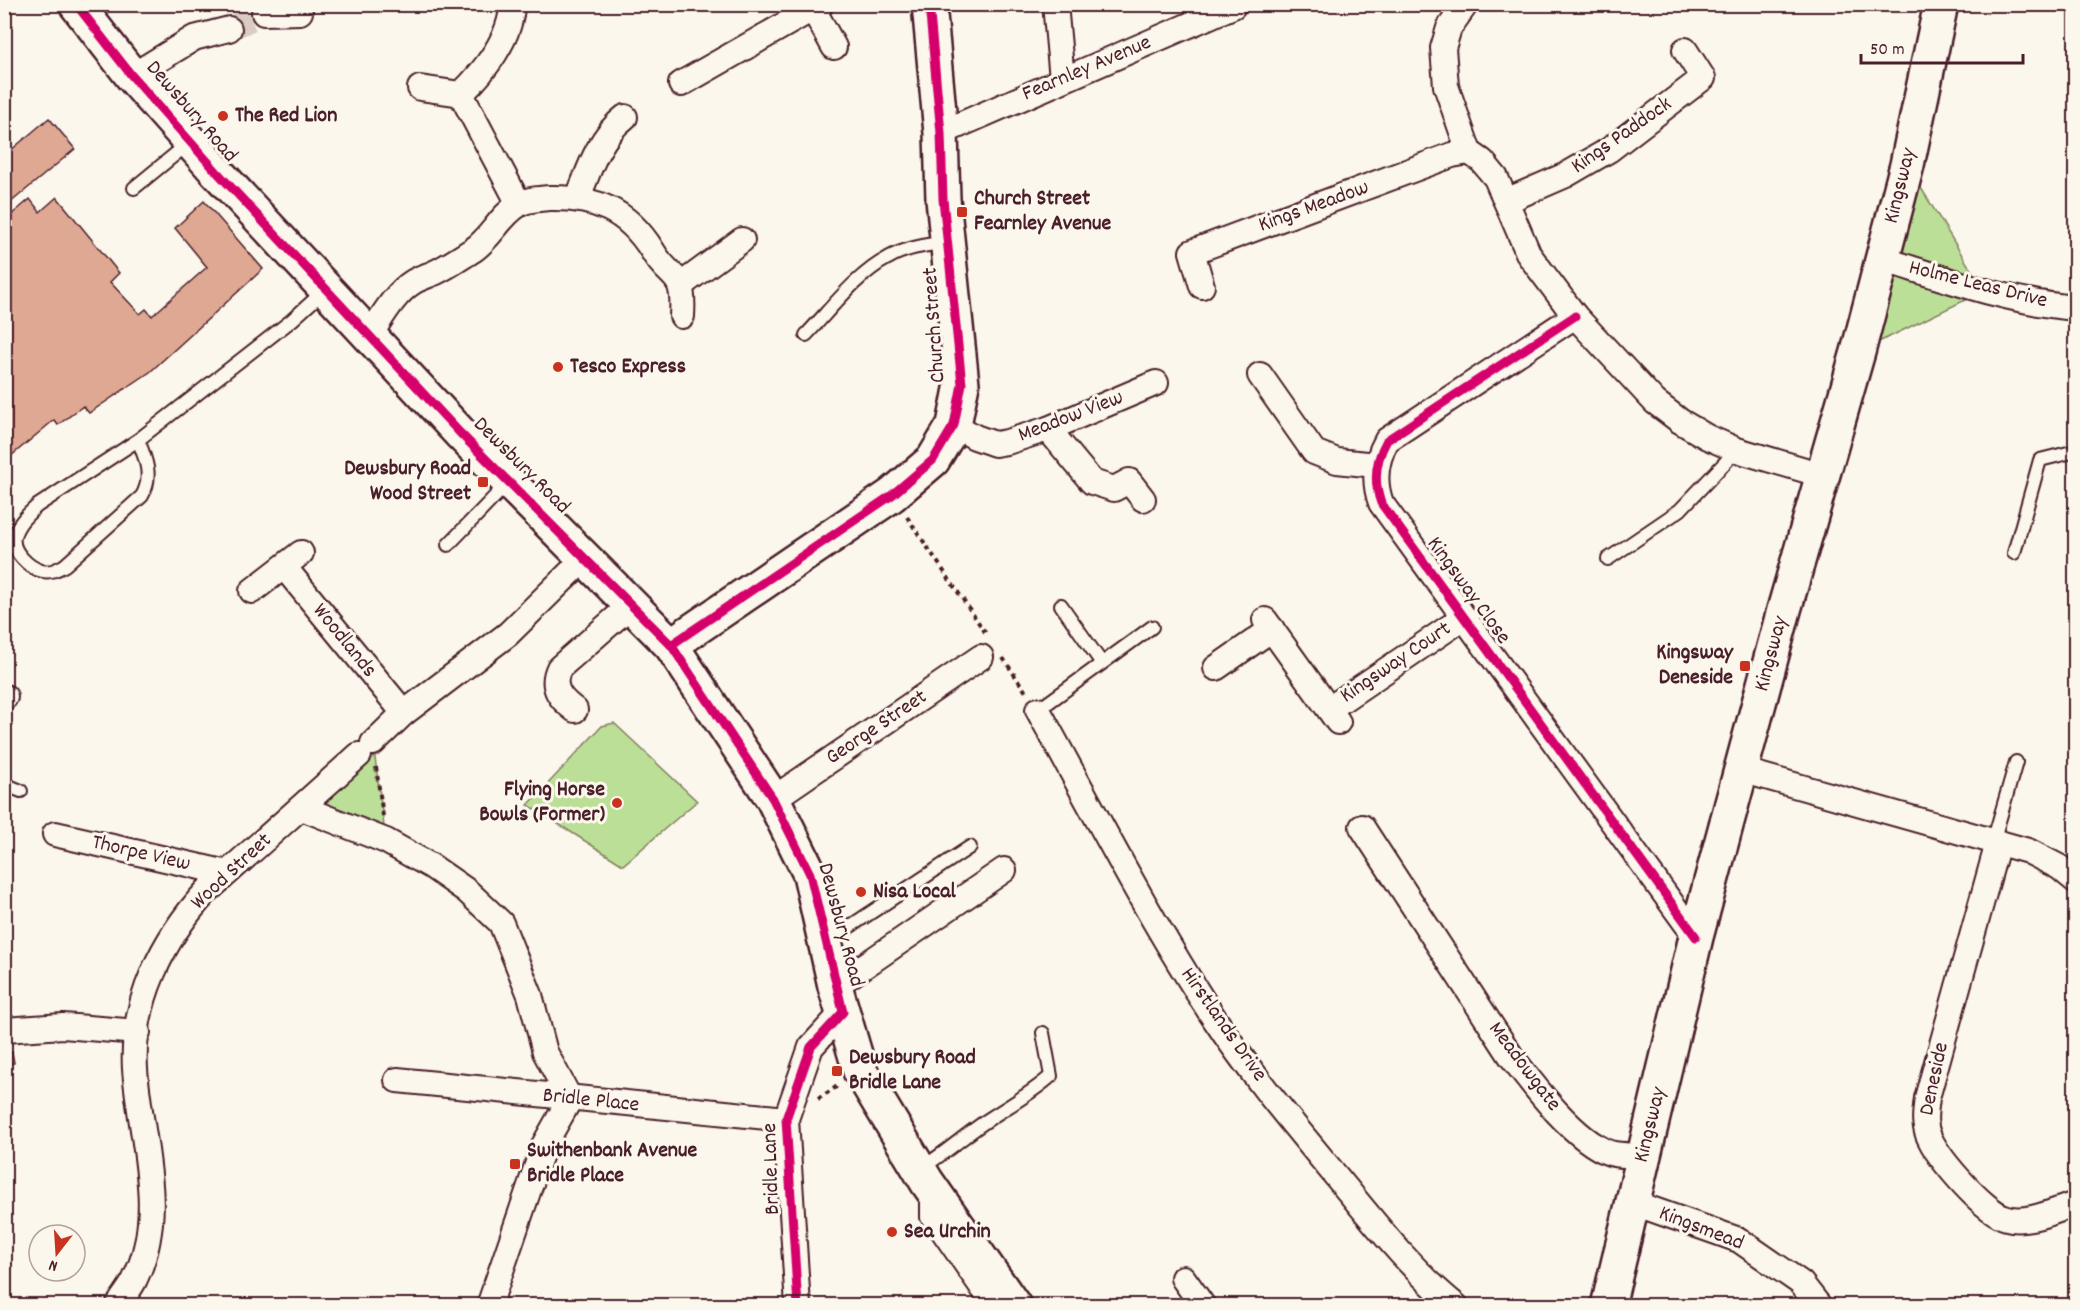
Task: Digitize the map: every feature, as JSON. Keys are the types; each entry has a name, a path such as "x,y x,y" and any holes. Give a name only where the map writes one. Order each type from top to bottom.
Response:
{"street":[{"name":"Dewsbury Road","path":"76,4 132,76 326,289 460,433 671,645 773,799 810,874 839,999 860,1071 923,1176 1014,1305"},
{"path":"461,94 487,65 507,29 512,4"},
{"name":"Church Street","path":"671,645 892,495 933,460 954,425 962,384 943,199 941,133 929,4"},
{"path":"1055,4 1062,78"},
{"path":"1466,4 1449,28 1443,48 1443,67 1446,86 1469,152 1482,160 1496,178 1529,255 1575,316 1655,402 1707,437 1737,450 1822,476"},
{"name":"Kingsway","path":"1608,1305 1696,937 1913,140 1941,4"},
{"name":"Fearnley Avenue","path":"941,133 1062,78 1233,6"},
{"path":"681,84 817,7 834,47"},
{"path":"264,13 300,12"},
{"path":"132,76 194,38 229,29"},
{"name":"Kings Paddock","path":"1506,201 1566,175 1610,150 1703,78 1685,50"},
{"path":"420,88 461,94"},
{"path":"461,94 519,204"},
{"path":"578,198 612,127 625,117"},
{"name":"Kings Meadow","path":"1202,286 1192,252 1452,155 1469,152"},
{"path":"370,334 395,299 412,282 435,272 475,249 519,204 536,199 578,198 610,208 627,220 643,236 658,261 676,276 681,285 682,316"},
{"path":"681,285 742,240"},
{"name":"Holme Leas Drive","path":"1882,260 1984,291 2029,302 2076,308"},
{"path":"1260,375 1314,452 1337,461 1376,465 1387,441 1400,430 1575,316"},
{"name":"Meadow View","path":"954,425 975,437 995,444 1048,429 1155,383"},
{"path":"1048,429 1092,482 1114,489 1129,481 1143,499"},
{"name":"Kingsway Close","path":"1376,465 1377,491 1381,503 1696,937"},
{"name":"Wood Street","path":"118,1305 135,1280 152,1225 149,1164 135,1067 138,1032 145,996 157,961 187,913 227,873 302,808 404,713 508,634 585,558"},
{"name":"Woodlands","path":"252,591 293,561 404,713"},
{"path":"575,710 564,702 557,691 555,679 560,668 632,605"},
{"name":"Kingsway Court","path":"1216,668 1268,625 1333,715 1463,618"},
{"name":"George Street","path":"773,799 990,650"},
{"name":"Hirstlands Drive","path":"1038,710 1148,910 1215,1019 1308,1141 1391,1243 1424,1279 1456,1305"},
{"path":"1741,770 2028,851 2059,867 2076,881"},
{"path":"302,808 386,841 458,885 501,923 530,995 545,1052 570,1100 544,1145 489,1305"},
{"name":"Meadowgate","path":"1362,827 1511,1056 1560,1115 1586,1138 1610,1153 1643,1156"},
{"name":"Thorpe View","path":"55,834 227,873"},
{"name":"Deneside","path":"1996,843 1927,1098 1924,1121 1929,1138 1939,1155 1990,1209 2008,1219 2028,1218 2076,1204"},
{"name":"Bridle Lane","path":"798,1305 786,1119 811,1047 839,999 1004,870"},
{"path":"4,1030 63,1026 138,1032"},
{"name":"Bridle Place","path":"397,1080 570,1100 786,1119"},
{"name":"Kingsmead","path":"1634,1203 1739,1240 1801,1283 1819,1305"},
{"path":"1183,1278 1203,1305"}],"lane":[{"path":"134,188 191,142"},
{"path":"806,334 857,282 888,258 916,248 948,242"},
{"path":"138,440 147,460 148,486 142,496 65,566 54,571 42,571 23,560 13,544 18,526 25,517 60,490 138,440 292,320 326,289"},
{"path":"1608,559 1680,510 1737,450"},
{"path":"2014,553 2040,460 2076,451"},
{"path":"448,545 510,481"},
{"path":"1061,604 1101,662"},
{"path":"1038,710 1152,627"},
{"path":"1996,843 2016,762"},
{"path":"4,784 21,791"},
{"path":"827,942 970,847"},
{"path":"988,1305 927,1218 923,1176 988,1120 1036,1089 1051,1076 1043,1033"}],"path":[{"path":"892,495 990,650 1038,710"},
{"path":"366,749 386,841"},
{"path":"786,1119 860,1071"}],"green space":[{"path":"1907,165 1984,291 1858,352"},
{"path":"614,723 697,801 623,865 528,805 602,726"},
{"path":"373,743 386,841 302,808"}],"building":[{"path":"49,118 75,149 4,208 4,156"},
{"path":"57,197 119,273 110,282 140,314 146,309 152,316 207,267 175,228 204,201 263,269 150,372 89,413 83,406 58,425 54,420 4,462 4,221 30,199 40,212"},
{"path":"12,1052 14,1063 4,1065 4,1053"}],"tunnel":[{"path":"229,29 264,13"}],"cycle path":[{"path":"76,4 132,76 216,171 460,433 671,645 773,799 810,874 843,1012 811,1047 786,1119 798,1306"},
{"path":"671,645 892,495 933,460 954,425 962,384 943,199 941,133 929,4"},
{"path":"1575,316 1387,440 1376,471 1377,487 1381,503 1696,937"}],"place":[{"name":"The Red Lion","path":"223,116"},
{"name":"Church Street Fearnley Avenue","path":"962,212"},
{"name":"Tesco Express","path":"558,367"},
{"name":"Dewsbury Road Wood Street","path":"483,482"},
{"name":"Kingsway Deneside","path":"1745,666"},
{"name":"Flying Horse Bowls (Former)","path":"617,803"},
{"name":"Nisa Local","path":"861,892"},
{"name":"Dewsbury Road Bridle Lane","path":"837,1071"},
{"name":"Swithenbank Avenue Bridle Place","path":"515,1164"},
{"name":"Sea Urchin","path":"892,1232"}]}
